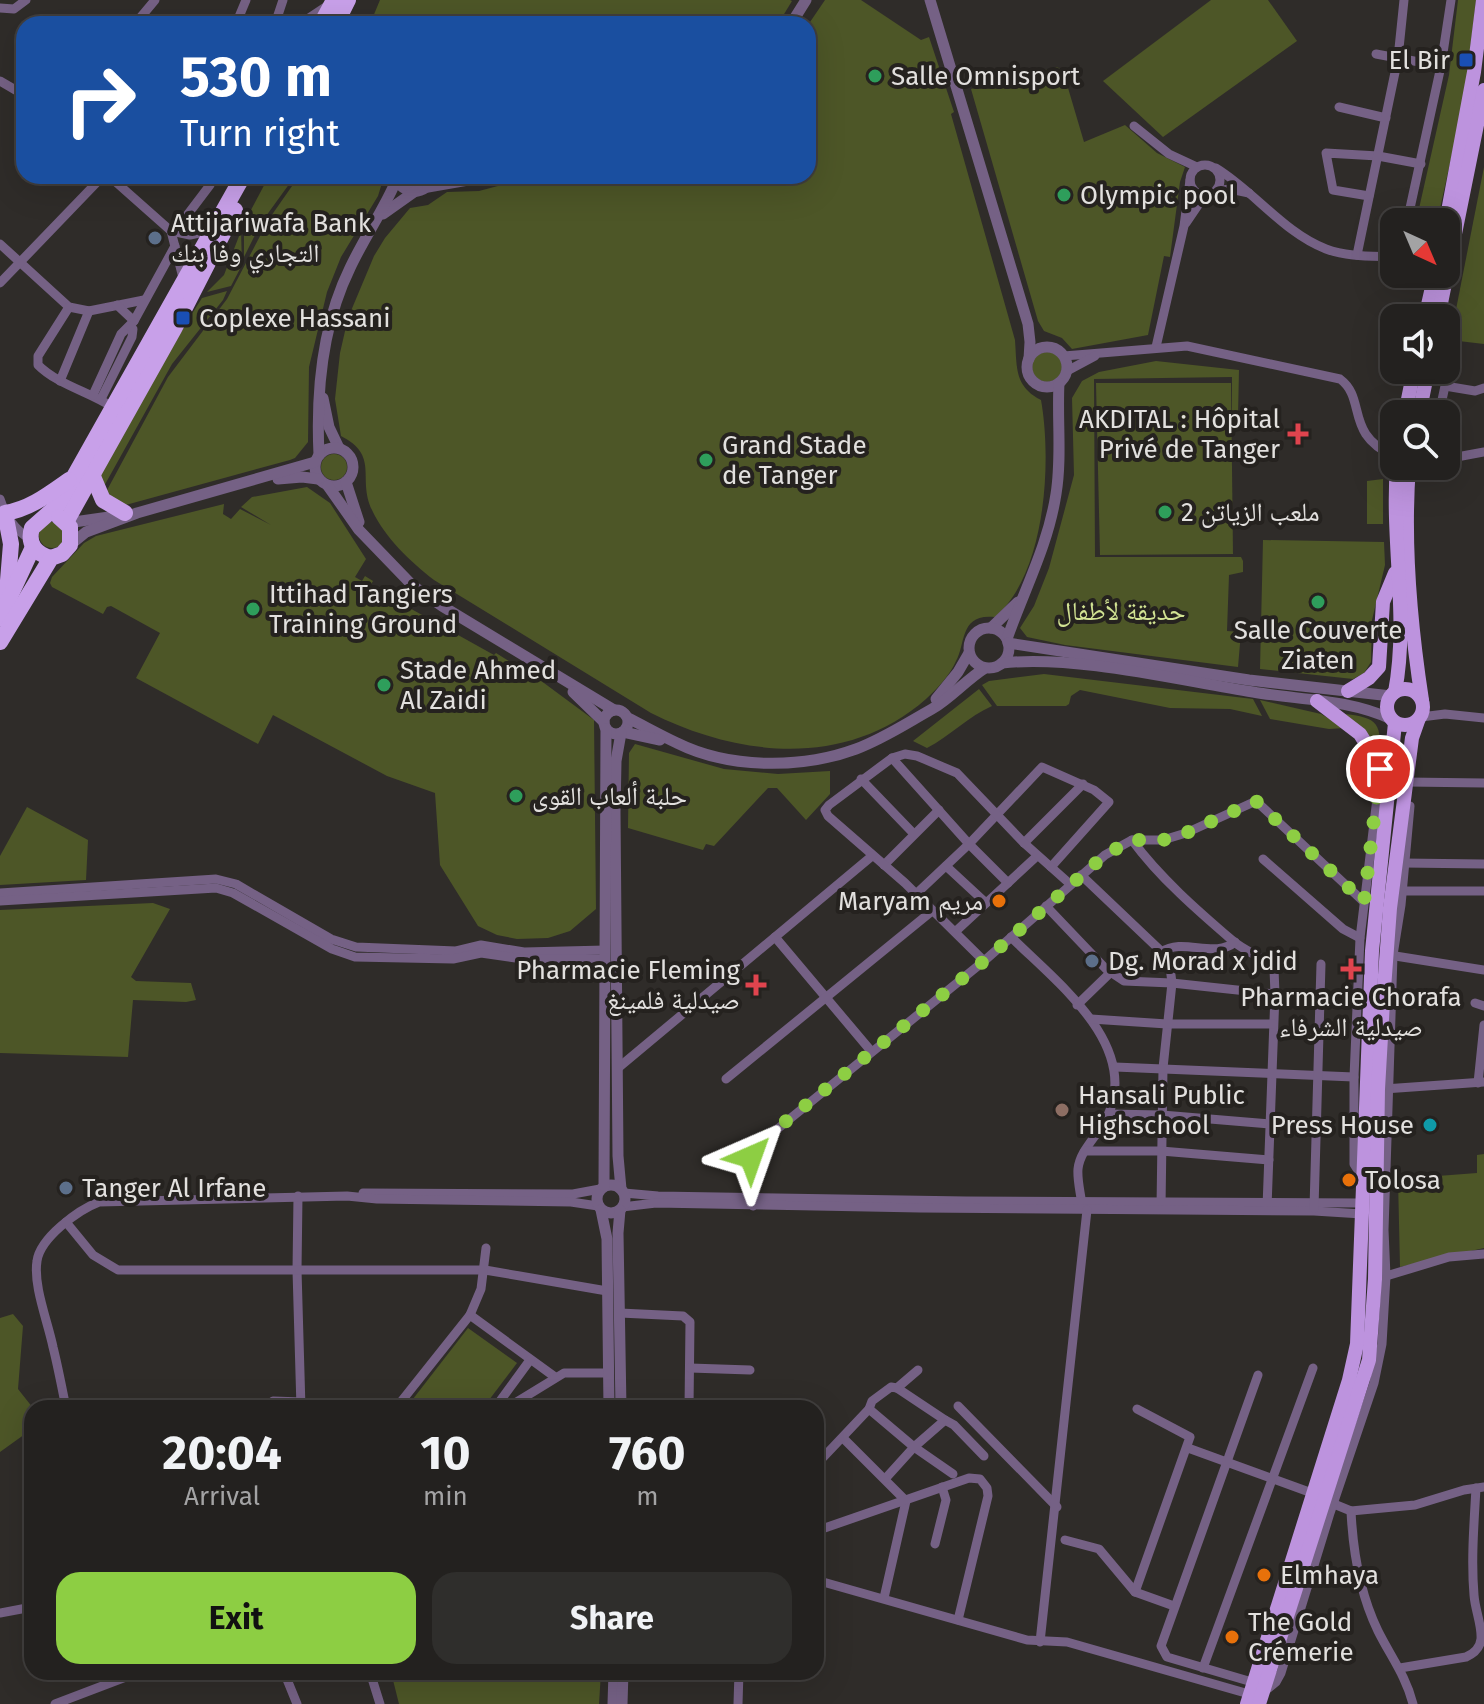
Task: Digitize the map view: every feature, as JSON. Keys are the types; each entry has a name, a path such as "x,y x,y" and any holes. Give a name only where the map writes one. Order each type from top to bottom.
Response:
{"highway":[{"path":"67,522 84,474 103,400 184,279 239,184"},
{"path":"3,612 30,558 36,531 84,474 174,329 250,184"},
{"path":"3,612 11,544 5,511 19,511 84,474"},
{"path":"84,474 103,500 131,513"},
{"path":"57,516 67,522 71,531 70,545 62,554 51,558 43,556 36,531 57,516"},
{"path":"0,642 51,558"}],"main road":[{"path":"1449,208 1474,72 1483,0"},
{"path":"1441,304 1484,90"},
{"path":"1324,1499 1357,1344 1372,951 1385,774 1393,721 1387,708 1402,657 1394,501 1396,480"},
{"path":"1256,1697 1369,1360 1380,1278 1383,1088 1390,955 1410,782 1412,738 1421,710 1410,606 1406,531 1408,480"},
{"path":"1348,691 1369,678 1379,667 1383,602 1397,569"},
{"path":"1393,694 1407,689 1413,691 1421,710"},
{"path":"1317,701 1360,734 1385,774"},
{"path":"1393,721 1407,725 1421,710"}],"street":[{"path":"0,8 14,9 26,0"},
{"path":"142,16 155,0"},
{"path":"930,0 1028,324 1027,369 1030,377 1043,386 1057,420"},
{"path":"1357,255 1398,58 1404,0"},
{"path":"1410,208 1441,66 1451,0"},
{"path":"313,16 338,1"},
{"path":"1376,54 1441,66"},
{"path":"1339,107 1386,118"},
{"path":"1134,126 1169,154 1197,167 1206,165 1216,168 1309,241 1328,250 1380,256"},
{"path":"1369,196 1333,190 1325,154 1330,151 1378,156 1421,164"},
{"path":"1156,347 1184,226 1190,180 1197,167"},
{"path":"1184,226 1220,182 1216,168"},
{"path":"1190,180 1193,189 1210,193 1230,189 1252,194"},
{"path":"0,283 95,184"},
{"path":"118,184 171,231 190,235 213,230"},
{"path":"171,231 182,222 210,184"},
{"path":"392,184 336,303 327,338 317,417 315,471 391,566 413,586 558,678 621,711 628,718 676,743 710,755 776,763 806,761 858,748 884,737 926,712 985,668 1002,663 1038,662 1358,706 1393,721"},
{"path":"400,184 405,190 414,192"},
{"path":"377,220 428,184"},
{"path":"171,231 184,279"},
{"path":"0,244 69,307 89,311 144,300"},
{"path":"132,323 175,246"},
{"path":"69,307 36,361 60,381 103,400 132,337 132,323 117,305"},
{"path":"60,381 89,311"},
{"path":"1028,324 1036,335 1064,356 1187,346 1340,379 1351,389 1366,436 1380,448"},
{"path":"1029,359 1040,348 1051,347"},
{"path":"1002,663 1008,654 1008,641 1044,545 1056,493 1059,383 1067,371 1101,353"},
{"path":"1064,356 1067,371"},
{"path":"1043,386 1059,383"},
{"path":"1442,400 1445,386 1475,391 1484,388"},
{"path":"246,483 302,477 338,486 351,477 353,465 348,454 339,448 329,427 321,390"},
{"path":"67,522 131,513 246,483 317,458 328,449 339,448"},
{"path":"1460,456 1484,452"},
{"path":"346,482 364,534"},
{"path":"5,511 36,531"},
{"path":"5,511 18,531 36,531"},
{"path":"70,545 86,532 131,513"},
{"path":"985,668 975,663 969,653 974,635 991,628 1026,592"},
{"path":"991,628 1008,641 1249,680 1393,694"},
{"path":"926,712 969,653"},
{"path":"558,678 612,733 676,743"},
{"path":"609,1400 607,1239 596,1198 602,1188 605,725 608,713 614,710"},
{"path":"1421,710 1484,718"},
{"path":"621,1400 618,1241 622,1191 618,1156 615,812 616,761 628,718"},
{"path":"984,961 916,894 825,813 829,805 892,758 911,754 951,768 1037,856 1070,884"},
{"path":"892,758 1008,883"},
{"path":"916,894 997,816 1042,767 1083,784 1109,802 1051,867"},
{"path":"1363,1178 1354,1164 1360,938 1385,774"},
{"path":"861,779 913,833"},
{"path":"1410,782 1484,783"},
{"path":"1024,843 1083,784"},
{"path":"752,1201 747,1172 759,1144 984,961 1105,855 1132,840 1163,840 1186,833 1256,801 1364,902"},
{"path":"884,865 939,810"},
{"path":"1132,840 1144,857 1235,942 1261,957 1274,969 1267,1207"},
{"path":"618,1068 872,856"},
{"path":"955,932 1037,856"},
{"path":"1263,859 1343,929 1360,938"},
{"path":"1400,862 1484,864"},
{"path":"946,866 986,903"},
{"path":"1081,875 1162,952 1170,967 1172,983 1163,1068 1161,1206"},
{"path":"0,893 216,879 243,888 331,939 365,949 456,951 485,945 524,952 605,955"},
{"path":"0,901 216,888 233,893 332,949 355,957 453,959 481,953 523,959 605,955"},
{"path":"1397,891 1484,891"},
{"path":"1046,906 1110,973 1131,982 1172,983 1275,994"},
{"path":"726,1079 932,911"},
{"path":"775,937 871,1051"},
{"path":"1011,937 1091,1019 1110,1051 1115,1067 1109,1114 1085,1151 1078,1170 1083,1207 1057,1507 1040,1642"},
{"path":"1162,952 1173,947 1225,948 1235,942"},
{"path":"1390,955 1484,970"},
{"path":"1314,1207 1321,964"},
{"path":"1077,1005 1110,973"},
{"path":"1091,1019 1167,1024 1273,1024"},
{"path":"1383,1088 1481,1082 1484,1025"},
{"path":"1115,1067 1272,1076 1354,1077"},
{"path":"1109,1114 1270,1124"},
{"path":"1085,1151 1161,1151 1269,1160"},
{"path":"347,1196 362,1193 573,1194 615,1185 622,1191 658,1196 752,1201 1362,1208"},
{"path":"298,1196 302,1400"},
{"path":"64,1400 36,1263 48,1241 66,1222 99,1202 347,1196 392,1200 571,1202 600,1208 608,1213 656,1203 752,1201"},
{"path":"66,1222 93,1255 118,1270 485,1270 607,1291"},
{"path":"402,1400 470,1315 481,1289 486,1248"},
{"path":"1380,1278 1449,1257 1484,1254"},
{"path":"620,1313 683,1316 688,1319 691,1326 689,1400"},
{"path":"470,1315 555,1377"},
{"path":"501,1400 530,1360"},
{"path":"690,1368 750,1370"},
{"path":"1203,1668 1313,1368"},
{"path":"897,1388 918,1370"},
{"path":"519,1400 555,1377 571,1372 609,1373"},
{"path":"1256,1697 1203,1668 1167,1657 1162,1650 1174,1606 1258,1375"},
{"path":"824,1457 877,1397 891,1387 954,1425 984,1456"},
{"path":"958,1406 1057,1507"},
{"path":"869,1409 914,1447 953,1474"},
{"path":"1135,1592 1188,1448 1189,1435 1137,1409"},
{"path":"885,1479 914,1447 945,1420"},
{"path":"843,1438 906,1501"},
{"path":"1188,1448 1351,1511 1415,1505 1480,1487 1472,1566 1481,1640 1479,1646 1466,1657 1400,1668"},
{"path":"824,1528 972,1477 983,1481 988,1492 958,1620"},
{"path":"935,1544 946,1500 942,1487"},
{"path":"884,1598 906,1501"},
{"path":"1351,1511 1352,1548 1364,1597 1380,1635 1400,1668 1413,1704"},
{"path":"1065,1540 1099,1549 1135,1592 1174,1606"},
{"path":"824,1582 1027,1640 1067,1642 1256,1697"},
{"path":"0,1613 24,1608"},
{"path":"55,1704 116,1680"},
{"path":"287,1680 297,1704"},
{"path":"372,1680 380,1704"},
{"path":"613,1704 614,1680"},
{"path":"622,1704 623,1680"},
{"path":"738,1704 739,1680"}],"green space":[{"path":"380,0 792,1 783,16 373,16"},
{"name":"Grand Stade de Tanger","path":"825,0 861,0 921,40 929,37 954,112 951,114 1015,340 1021,382 1041,400 1046,454 1041,515 1025,574 1012,598 995,617 983,617 969,625 959,654 943,682 895,722 862,737 827,746 792,749 720,739 651,713 434,580 407,557 377,520 368,498 364,460 353,444 341,436 335,399 348,318 374,256 410,208 428,205 447,192 479,191 506,184 816,184 814,16"},
{"path":"1211,0 1268,0 1297,41 1163,137 1103,81"},
{"path":"1458,0 1476,0 1464,100 1440,208 1419,208 1449,75"},
{"name":"Olympic pool","path":"1057,67 1063,71 1084,142 1125,125 1157,153 1185,167 1180,182 1170,257 1164,256 1148,335 1072,349 1062,338 1044,331 1038,321 971,89"},
{"path":"1484,167 1484,344 1460,341 1460,304 1457,304"},
{"path":"265,184 289,184 261,223 244,257 244,223"},
{"path":"293,184 382,184 378,196 341,257 327,292 309,367 308,442 290,460 122,506 106,492 168,377 227,299 269,219"},
{"path":"241,231 242,265 231,286 207,292 224,275"},
{"path":"227,291 172,364 103,488 97,475 180,327 202,298"},
{"path":"1047,352 1058,356 1062,367 1058,378 1047,382 1036,378 1032,367 1036,356"},
{"name":"حديقة لأطفال","path":"1156,361 1239,370 1238,416 1232,417 1232,377 1094,379 1095,557 1241,557 1243,572 1229,575 1227,631 1241,632 1238,667 1065,645 1027,637 1020,628 1034,606 1049,568 1074,475 1072,398 1082,381 1099,372"},
{"path":"1096,383 1231,383 1233,554 1100,555"},
{"path":"334,454 343,458 347,467 343,476 334,480 325,476 321,467 325,458"},
{"path":"1383,480 1383,524 1367,524 1367,481"},
{"path":"307,487 330,503 366,559 355,577 362,581 365,576 373,581 370,586 494,655 496,653 594,720 596,909 570,931 548,938 517,939 497,935 478,926 440,865 435,793 387,776 273,715 258,744 136,678 160,633 111,606 103,614 52,587 50,583 84,543 96,536 224,504 223,514 231,519 240,509 271,525 241,507 252,497"},
{"path":"52,522 61,526 65,535 61,544 52,548 43,544 39,535 43,526"},
{"name":"Salle Couverte Ziaten","path":"1263,540 1384,542 1385,565 1372,620 1371,662 1364,673 1353,679 1260,669"},
{"path":"1044,674 1253,699 1262,716 1230,709 1170,708 1080,690 1071,696 1066,706 997,706 982,685 989,681"},
{"path":"979,689 992,706 927,748 913,741"},
{"path":"1260,700 1321,714 1345,728 1329,729 1270,719"},
{"path":"1343,714 1364,717 1376,724 1380,738 1379,759"},
{"path":"635,744 724,769 778,774 830,771 830,794 806,820 777,788 768,788 714,846 706,844 703,850 628,828 629,753"},
{"path":"27,807 88,840 86,880 0,885 0,856"},
{"path":"153,903 170,909 131,977 136,981 191,983 196,1000 133,1000 128,1057 0,1053 0,910"},
{"path":"1484,1154 1484,1248 1400,1267 1398,1179 1477,1173 1477,1155"},
{"path":"13,1314 23,1326 18,1389 27,1400 24,1400 24,1435 0,1452 0,1318"},
{"path":"468,1328 517,1363 489,1400 412,1400"},
{"path":"393,1680 600,1680 599,1704 399,1704"}],"place":[{"name":"El Bir","path":"1466,60"},
{"name":"Salle Omnisport","path":"875,76"},
{"name":"Olympic pool","path":"1064,195"},
{"name":"Attijariwafa Bank التجاري وفا بنك","path":"155,238"},
{"name":"Coplexe Hassani","path":"183,318"},
{"name":"AKDITAL : Hôpital Privé de Tanger","path":"1298,434"},
{"name":"Grand Stade de Tanger","path":"706,460"},
{"name":"ملعب الزياتن 2","path":"1165,512"},
{"name":"Salle Couverte Ziaten","path":"1318,602"},
{"name":"Ittihad Tangiers Training Ground","path":"253,609"},
{"name":"Stade Ahmed Al Zaidi","path":"384,685"},
{"name":"حلبة ألعاب القوى","path":"516,796"},
{"name":"Maryam مريم","path":"999,901"},
{"name":"Dg. Morad x jdid","path":"1092,961"},
{"name":"Pharmacie Chorafa صيدلية الشرفاء","path":"1351,969"},
{"name":"Pharmacie Fleming صيدلية فلمينغ","path":"756,985"},
{"name":"Hansali Public Highschool","path":"1062,1110"},
{"name":"Press House","path":"1430,1125"},
{"name":"Tolosa","path":"1349,1180"},
{"name":"Tanger Al Irfane","path":"66,1188"},
{"name":"Elmhaya","path":"1264,1575"},
{"name":"The Gold Crémerie","path":"1232,1637"}],"route":[{"path":"751,1157 764,1139 984,961 1070,884 1105,855 1132,840 1163,840 1186,833 1256,801 1364,902 1380,769"}]}
